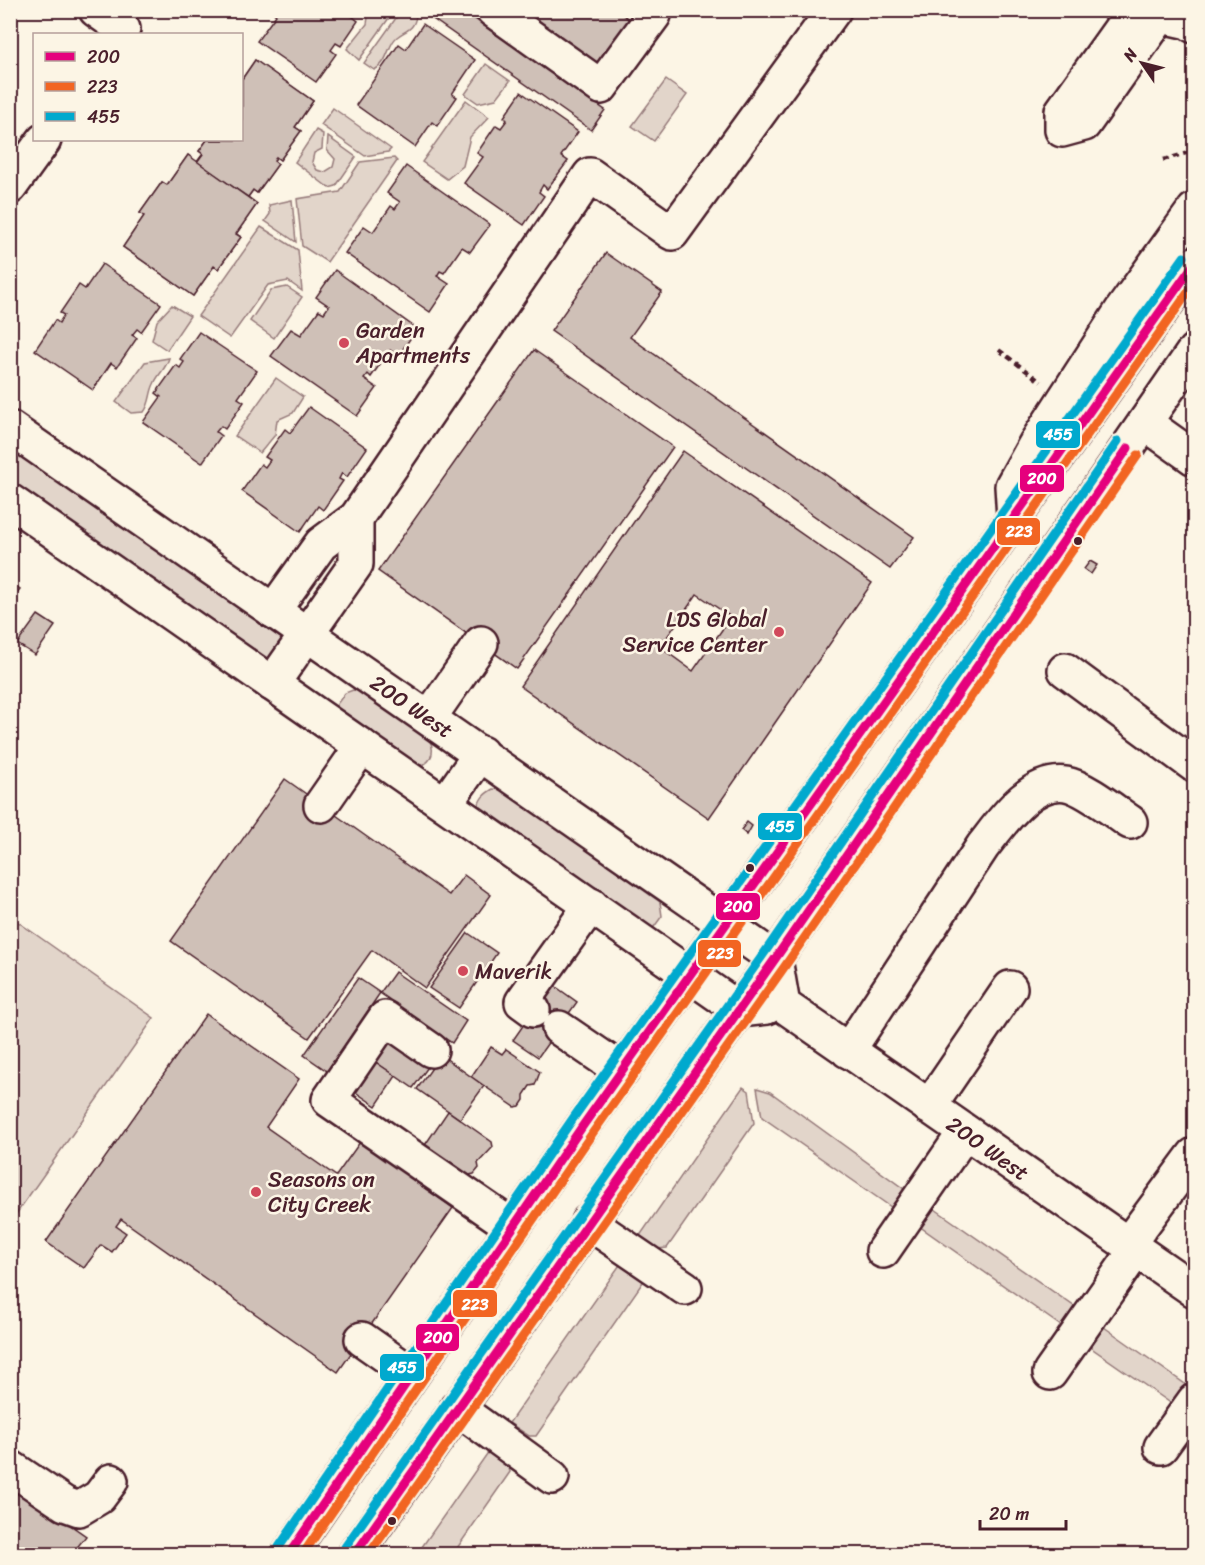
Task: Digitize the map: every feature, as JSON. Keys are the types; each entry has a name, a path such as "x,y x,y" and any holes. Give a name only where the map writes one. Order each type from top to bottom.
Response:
{"main road":[{"path":"96,10 126,25"},
{"path":"493,10 601,87 654,15 647,10"},
{"path":"273,611 321,544 356,518 590,175 672,233 834,10"},
{"path":"10,187 43,141"},
{"path":"1014,518 1012,486 1036,443 1122,310 1194,210"},
{"path":"289,1554 724,924 1194,264"},
{"path":"355,1554 740,1010 1194,351"},
{"path":"1149,416 1194,440"},
{"path":"1149,416 1194,458"},
{"name":"200 West","path":"10,428 775,959"},
{"path":"10,501 740,1010 783,1005 775,959"},
{"path":"272,684 356,564 356,518"},
{"path":"429,718 481,644"},
{"path":"1065,670 1194,765"},
{"path":"321,805 362,746"},
{"path":"445,804 481,753"},
{"path":"848,1051 983,846 1002,823 1035,791 1051,785 1067,784 1104,804 1130,822"},
{"path":"591,905 522,1002 622,1071"},
{"path":"929,1107 1010,988"},
{"name":"200 West","path":"783,1005 1194,1290"},
{"path":"431,1050 385,1018 329,1100 513,1227"},
{"path":"883,1251 965,1132"},
{"path":"1050,1373 1194,1155"},
{"path":"588,1222 685,1288"},
{"path":"362,1339 412,1374"},
{"path":"1161,1448 1194,1401"},
{"path":"457,1408 552,1477"},
{"path":"10,1467 65,1504 80,1509 99,1497 111,1481"}],"path":[{"path":"1163,160 1194,151"},
{"path":"999,350 1046,386"}],"shaded area":[{"path":"369,11 394,11 359,60 347,49 367,24"},
{"path":"401,11 407,11 416,16 413,24 394,40 383,63 374,70 364,63"},
{"path":"486,64 510,81 496,99 478,103 465,94"},
{"path":"666,80 687,95 654,141 632,126"},
{"path":"466,100 489,117 470,137 463,166 447,179 422,162"},
{"path":"333,108 391,149 388,152 365,156 321,125"},
{"path":"316,130 323,134 322,149 314,153 312,162 317,170 325,172 333,167 335,159 327,150 328,137 356,157 336,186 329,188 295,162"},
{"path":"394,158 397,161 327,262 302,246 297,199 340,192 360,162"},
{"path":"292,200 296,242 265,221 270,214 269,205"},
{"path":"261,227 298,250 302,291 288,281 268,285 230,338 198,316"},
{"path":"287,287 302,297 274,338 250,321 271,290"},
{"path":"172,305 190,316 167,350 152,340 157,321"},
{"path":"169,358 154,384 144,412 131,413 116,402 145,362"},
{"path":"276,378 303,397 293,413 277,420 275,435 260,453 235,436"},
{"path":"10,447 286,639 275,666 11,485"},
{"path":"353,690 363,692 429,739 432,750 430,759 423,764 412,764 338,711 337,704 345,693"},
{"path":"493,789 502,790 660,902 662,916 654,927 647,928 478,809 482,797"},
{"path":"11,917 154,1018 14,1217 10,1215"},
{"path":"743,1087 749,1091 754,1123 667,1248 657,1249 639,1237"},
{"path":"757,1088 770,1092 904,1189 891,1207 762,1117"},
{"path":"932,1207 1075,1307 1061,1326 919,1226"},
{"path":"624,1259 644,1277 643,1282 536,1436 529,1436 509,1423"},
{"path":"1104,1327 1185,1384 1172,1404 1090,1347"},
{"path":"489,1451 508,1464 510,1472 453,1554 417,1554"}],"building":[{"path":"271,10 356,10 352,16 358,21 341,46 336,43 331,50 336,54 316,82 257,41 276,15"},
{"path":"420,10 462,10 605,110 591,130"},
{"path":"522,10 616,10 630,20 599,64"},
{"path":"423,24 475,60 452,94 457,97 437,126 432,122 415,147 356,105 399,44 406,49"},
{"path":"255,60 313,101 295,127 301,131 280,160 276,157 274,161 278,164 257,193 253,190 248,197 257,204 236,234 241,237 218,269 214,266 193,296 123,247 144,216 140,213 162,182 167,185 188,155 197,162 203,154 199,151 206,141 243,141 243,78"},
{"path":"255,60 313,101 295,127 301,131 280,160 276,157 274,161 278,164 257,193 253,190 248,197 197,162 203,154 199,151 206,141 243,141 243,78"},
{"path":"521,92 578,132 561,156 568,161 547,189 543,185 539,192 544,196 524,225 464,183 483,157 477,153 496,125 501,128 507,120 504,117"},
{"path":"188,155 257,204 236,234 241,237 218,269 214,266 193,296 123,247 144,216 140,213 162,182 167,185"},
{"path":"406,166 490,225 470,252 462,247 444,273 440,271 437,276 449,284 430,312 345,253 364,226 373,232 391,206 395,209 400,202 387,193"},
{"path":"606,253 662,292 630,337 914,537 890,569 551,331"},
{"path":"102,264 161,304 141,332 137,329 132,335 137,338 117,367 111,363 93,390 35,350 55,320 59,323 64,315 60,313 79,285 85,289"},
{"name":"Garden Apartments","path":"335,270 417,329 398,356 390,350 371,377 368,374 364,379 377,388 357,416 271,356 291,329 301,335 319,310 324,313 329,306 316,297"},
{"path":"199,332 257,371 238,398 244,402 225,429 221,426 216,432 221,436 202,463 143,422 161,397 156,393 176,365 180,368 184,362 180,359"},
{"path":"534,350 673,447 517,669 378,571"},
{"path":"309,407 367,448 347,477 342,473 339,479 343,481 323,510 318,506 300,532 242,491 261,464 265,467 270,460 265,457 285,429 290,433"},
{"name":"LDS Global Service Center","path":"683,451 872,583 709,818 520,686","holes":["697,594 731,617 693,671 660,647"]},
{"path":"1090,561 1097,565 1091,574 1084,569"},
{"path":"10,582 20,589 10,602"},
{"path":"38,615 55,626 35,655 17,644"},
{"path":"285,779 449,895 464,875 491,895 425,988 372,950 309,1038 171,941"},
{"path":"747,822 752,826 747,835 741,830"},
{"name":"Maverik","path":"468,933 497,953 459,1008 429,988"},
{"path":"395,972 466,1021 452,1043 380,993"},
{"path":"358,978 380,993 327,1071 304,1055"},
{"name":"Maverik","path":"552,984 577,1002 538,1057 513,1040"},
{"name":"Seasons on City Creek","path":"206,1014 299,1079 266,1127 336,1176 360,1142 453,1208 338,1372 121,1219 116,1226 126,1233 112,1252 101,1245 84,1268 46,1242"},
{"path":"390,1040 428,1067 413,1088 374,1061"},
{"path":"491,1047 502,1054 506,1049 540,1072 535,1085 530,1086 520,1106 515,1107 471,1077"},
{"path":"441,1055 484,1086 460,1119 417,1089"},
{"path":"374,1061 396,1076 376,1106 354,1091"},
{"path":"448,1111 492,1142 493,1147 478,1163 479,1168 474,1174 469,1175 425,1145"},
{"path":"10,1483 86,1536 72,1554 10,1554"}],"transit line":[{"name":"455","path":"279,1547 574,1117 1184,257"},
{"name":"200","path":"289,1554 584,1124 1194,264"},
{"name":"223","path":"303,1554 594,1131 1194,284"},
{"name":"455","path":"345,1547 765,952 1118,441"},
{"name":"200","path":"355,1554 775,959 1128,448"},
{"name":"223","path":"369,1554 785,966 1138,455"}],"place":[{"name":"Garden Apartments","path":"344,343"},
{"name":"LDS Global Service Center","path":"779,632"},
{"name":"Maverik","path":"463,971"},
{"name":"Seasons on City Creek","path":"256,1192"}]}
